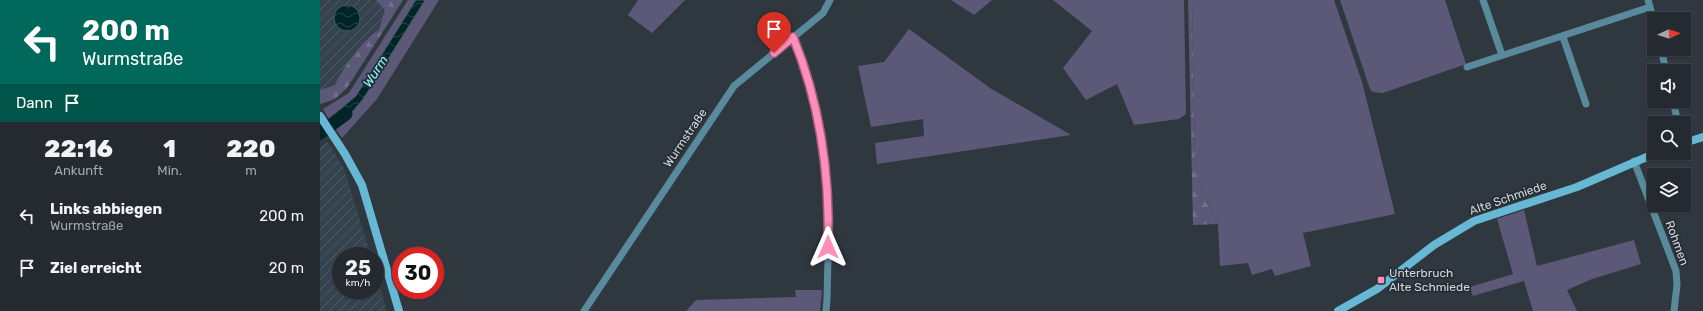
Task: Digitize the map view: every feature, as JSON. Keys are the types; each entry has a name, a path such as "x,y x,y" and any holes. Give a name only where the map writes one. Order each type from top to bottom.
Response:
{"street":[{"name":"Wurmstraße","path":"584,311 734,86 823,13 830,0"},
{"path":"1483,0 1502,55"},
{"path":"1467,67 1563,37 1649,3"},
{"path":"793,37 813,96 825,173 828,233 826,311"},
{"path":"1563,37 1586,104"},
{"path":"321,118 355,171 362,185 398,311"},
{"path":"1691,141 1703,137"},
{"name":"Alte Schmiede","path":"1338,311 1377,289 1434,245 1474,221 1577,187 1647,156"},
{"name":"Rohmen","path":"1634,161 1676,271 1677,285 1674,311"}],"shaded area":[{"path":"320,0 403,0 347,88 335,99 320,104"},
{"path":"328,142 344,169 368,247 332,247 332,299 383,299 387,311 320,311 320,147"}],"green space":[{"path":"376,0 403,0 347,88 335,99 320,104 320,90 335,85 354,54 373,34 379,30 385,10"},
{"path":"408,0 416,0 356,96 329,119 323,109 349,93"},
{"path":"425,0 439,0 377,99 342,138 335,128 347,118 363,99"},
{"path":"638,0 685,0 652,33 628,15"},
{"path":"951,0 992,0 974,15"},
{"path":"1053,0 1184,0 1186,114 1179,119 1134,125 1117,84 1086,100 1063,68 1092,31"},
{"path":"1188,0 1192,0 1196,170 1207,202 1218,224 1193,225"},
{"path":"1192,0 1334,0 1362,82 1395,214 1303,233 1311,266 1275,276 1272,269 1252,275 1248,263 1220,266 1218,224 1204,195 1197,176 1195,162"},
{"path":"1340,0 1445,0 1466,64 1383,93 1373,92 1370,89"},
{"path":"909,29 990,88 1071,135 877,164 875,143 924,136 923,119 871,127 858,66 884,62"},
{"path":"1524,210 1537,266 1634,240 1641,264 1592,279 1567,290 1577,311 1533,311 1524,281 1473,296 1470,287 1513,274 1497,219"},
{"path":"795,290 822,290 820,311 686,311 696,300 796,297"}],"water":[{"path":"416,0 425,0 363,99 347,118 335,128 329,119 356,96"},
{"path":"347,5 356,9 360,18 356,27 347,31 338,27 334,18 338,9"}],"waterway":[{"name":"Wurm","path":"320,133 346,114"}],"place":[{"name":"Unterbruch Alte Schmiede","path":"1381,280"}],"route":[{"path":"774,53 793,37 802,58 813,96 825,173 828,247"}]}
